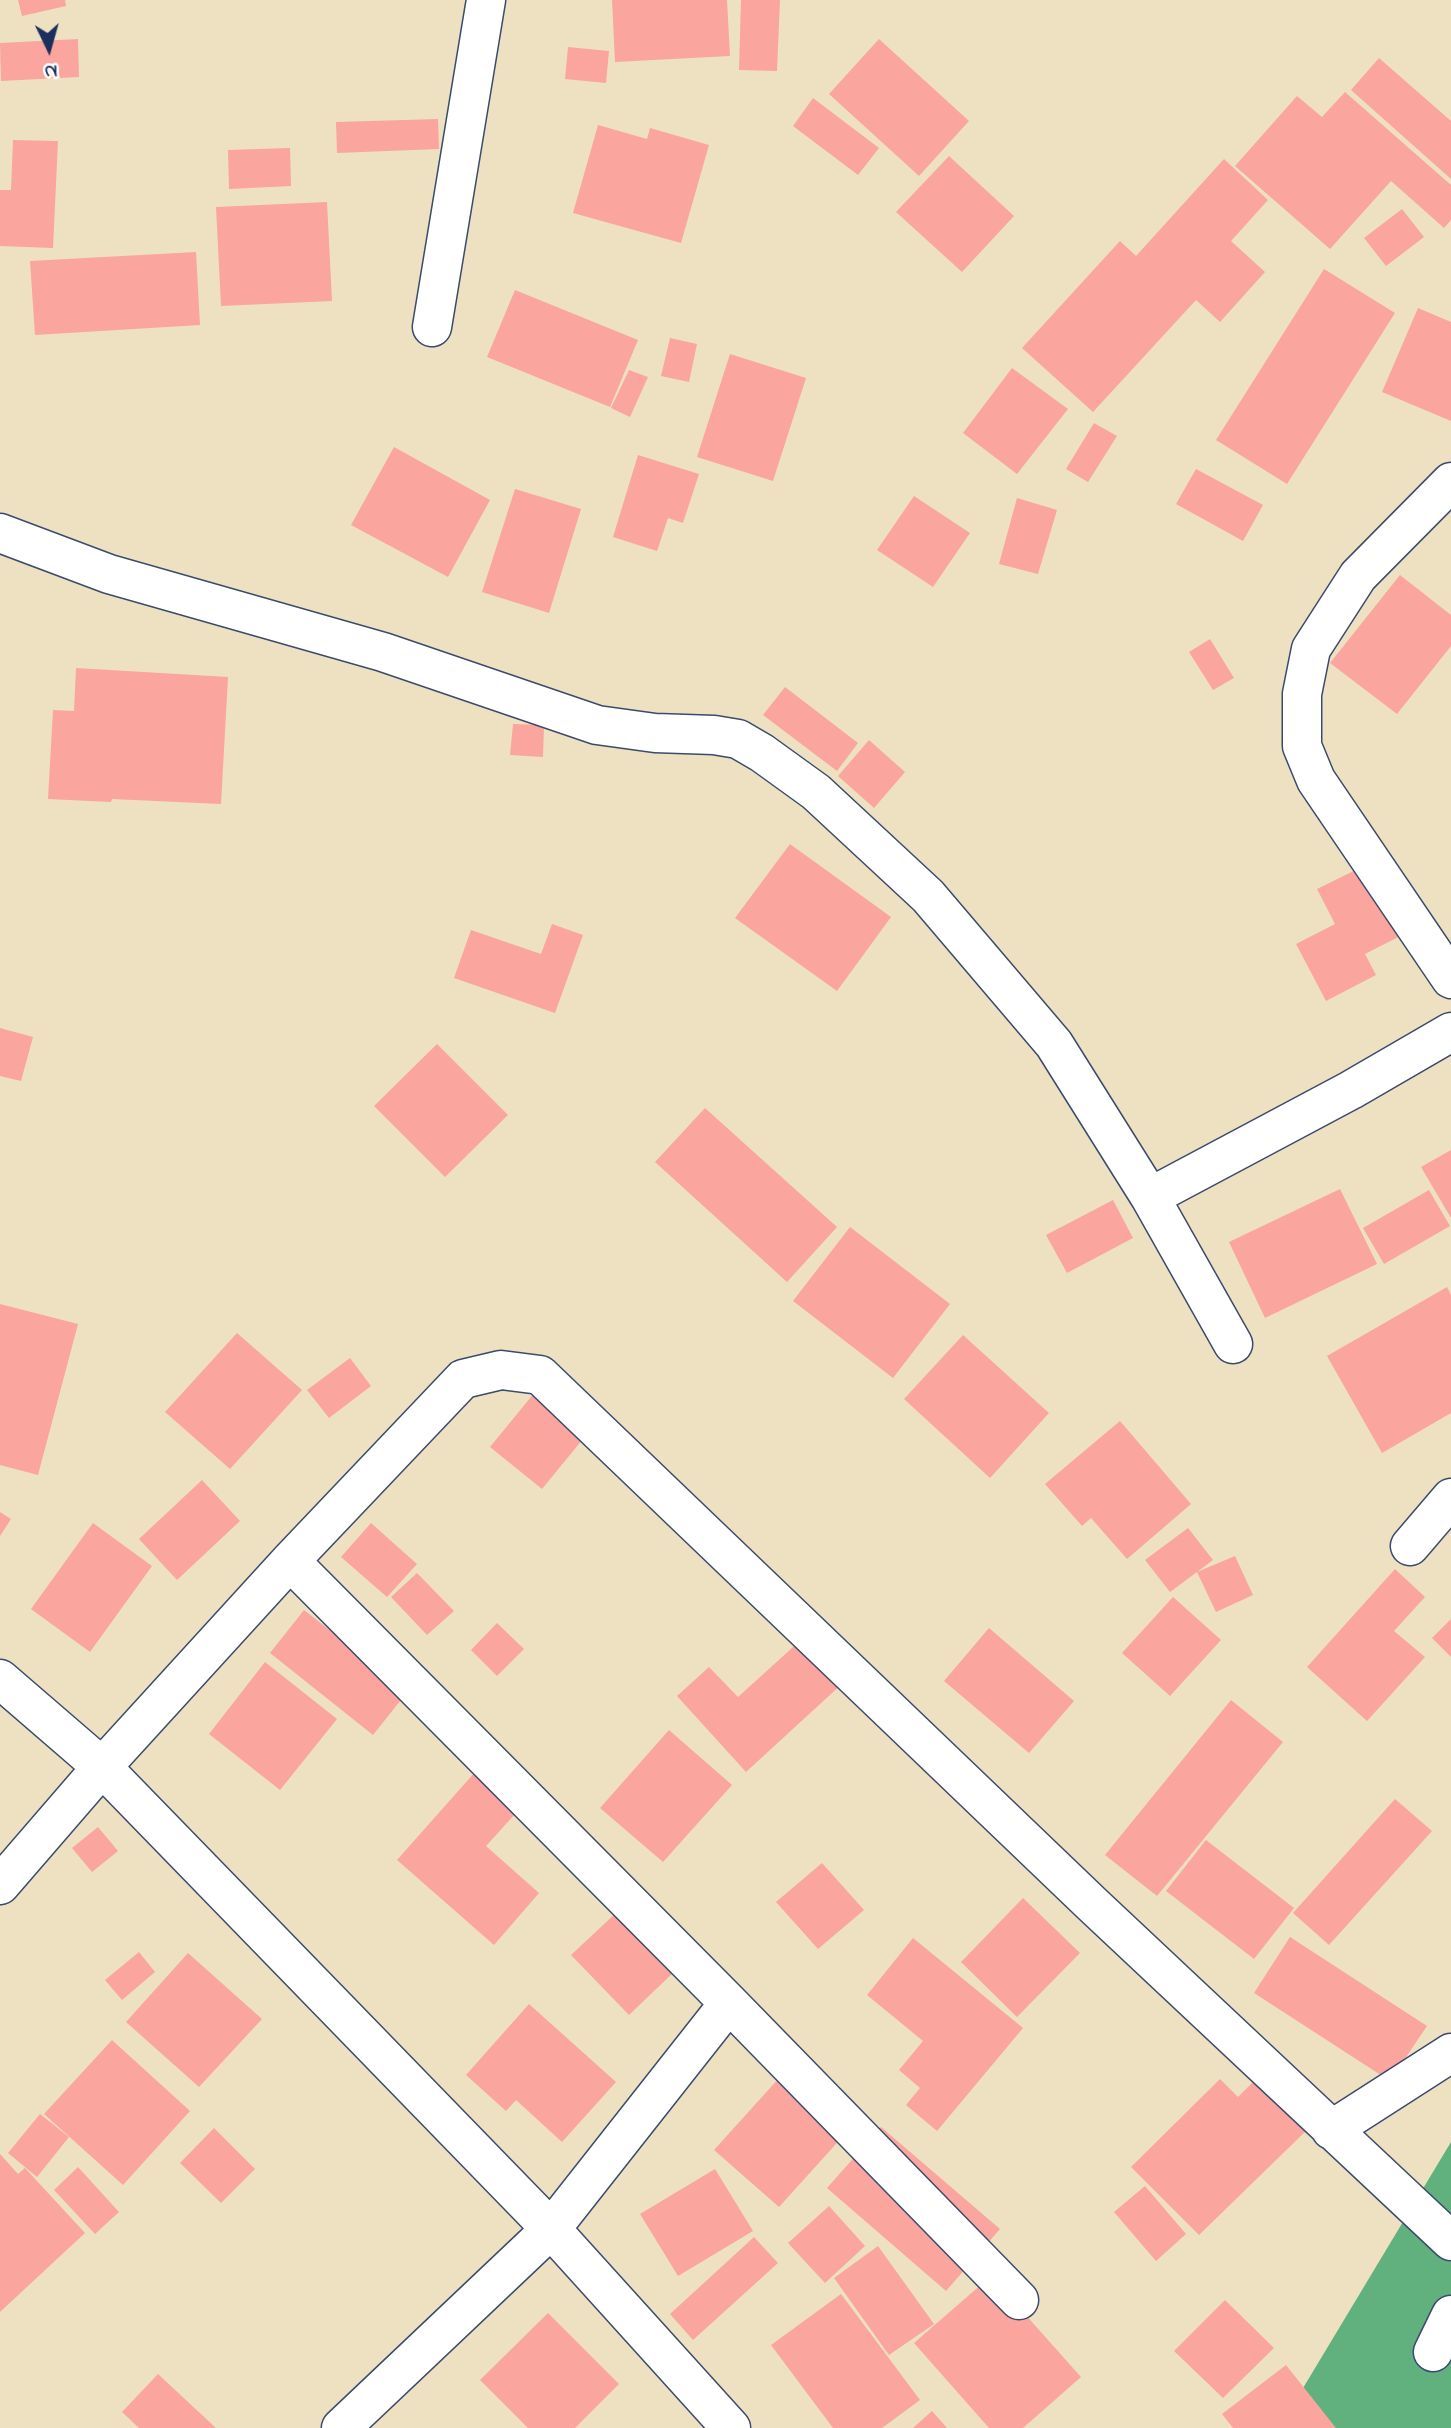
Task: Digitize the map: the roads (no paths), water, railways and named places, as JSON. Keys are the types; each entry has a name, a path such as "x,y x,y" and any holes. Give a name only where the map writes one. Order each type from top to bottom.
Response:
{"street":[{"path":"432,327 486,0"},
{"path":"1451,482 1358,576 1311,649 1302,694 1302,746 1316,780 1451,979"},
{"path":"0,533 108,574 383,652 597,725 655,733 714,735 738,739 762,752 816,792 928,896 1054,1044 1150,1197 1233,1344"},
{"path":"1150,1197 1351,1090 1451,1032"},
{"path":"0,1885 102,1767 289,1561 463,1379 500,1370 540,1375 1092,1904 1451,2241"},
{"path":"1410,1546 1451,1498"},
{"path":"289,1561 729,2003 1019,2300"},
{"path":"0,1679 102,1767 551,2229 731,2428"},
{"path":"341,2428 551,2229 729,2003"},
{"path":"1331,2130 1451,2053"},
{"path":"1433,2353 1451,2315"}]}
